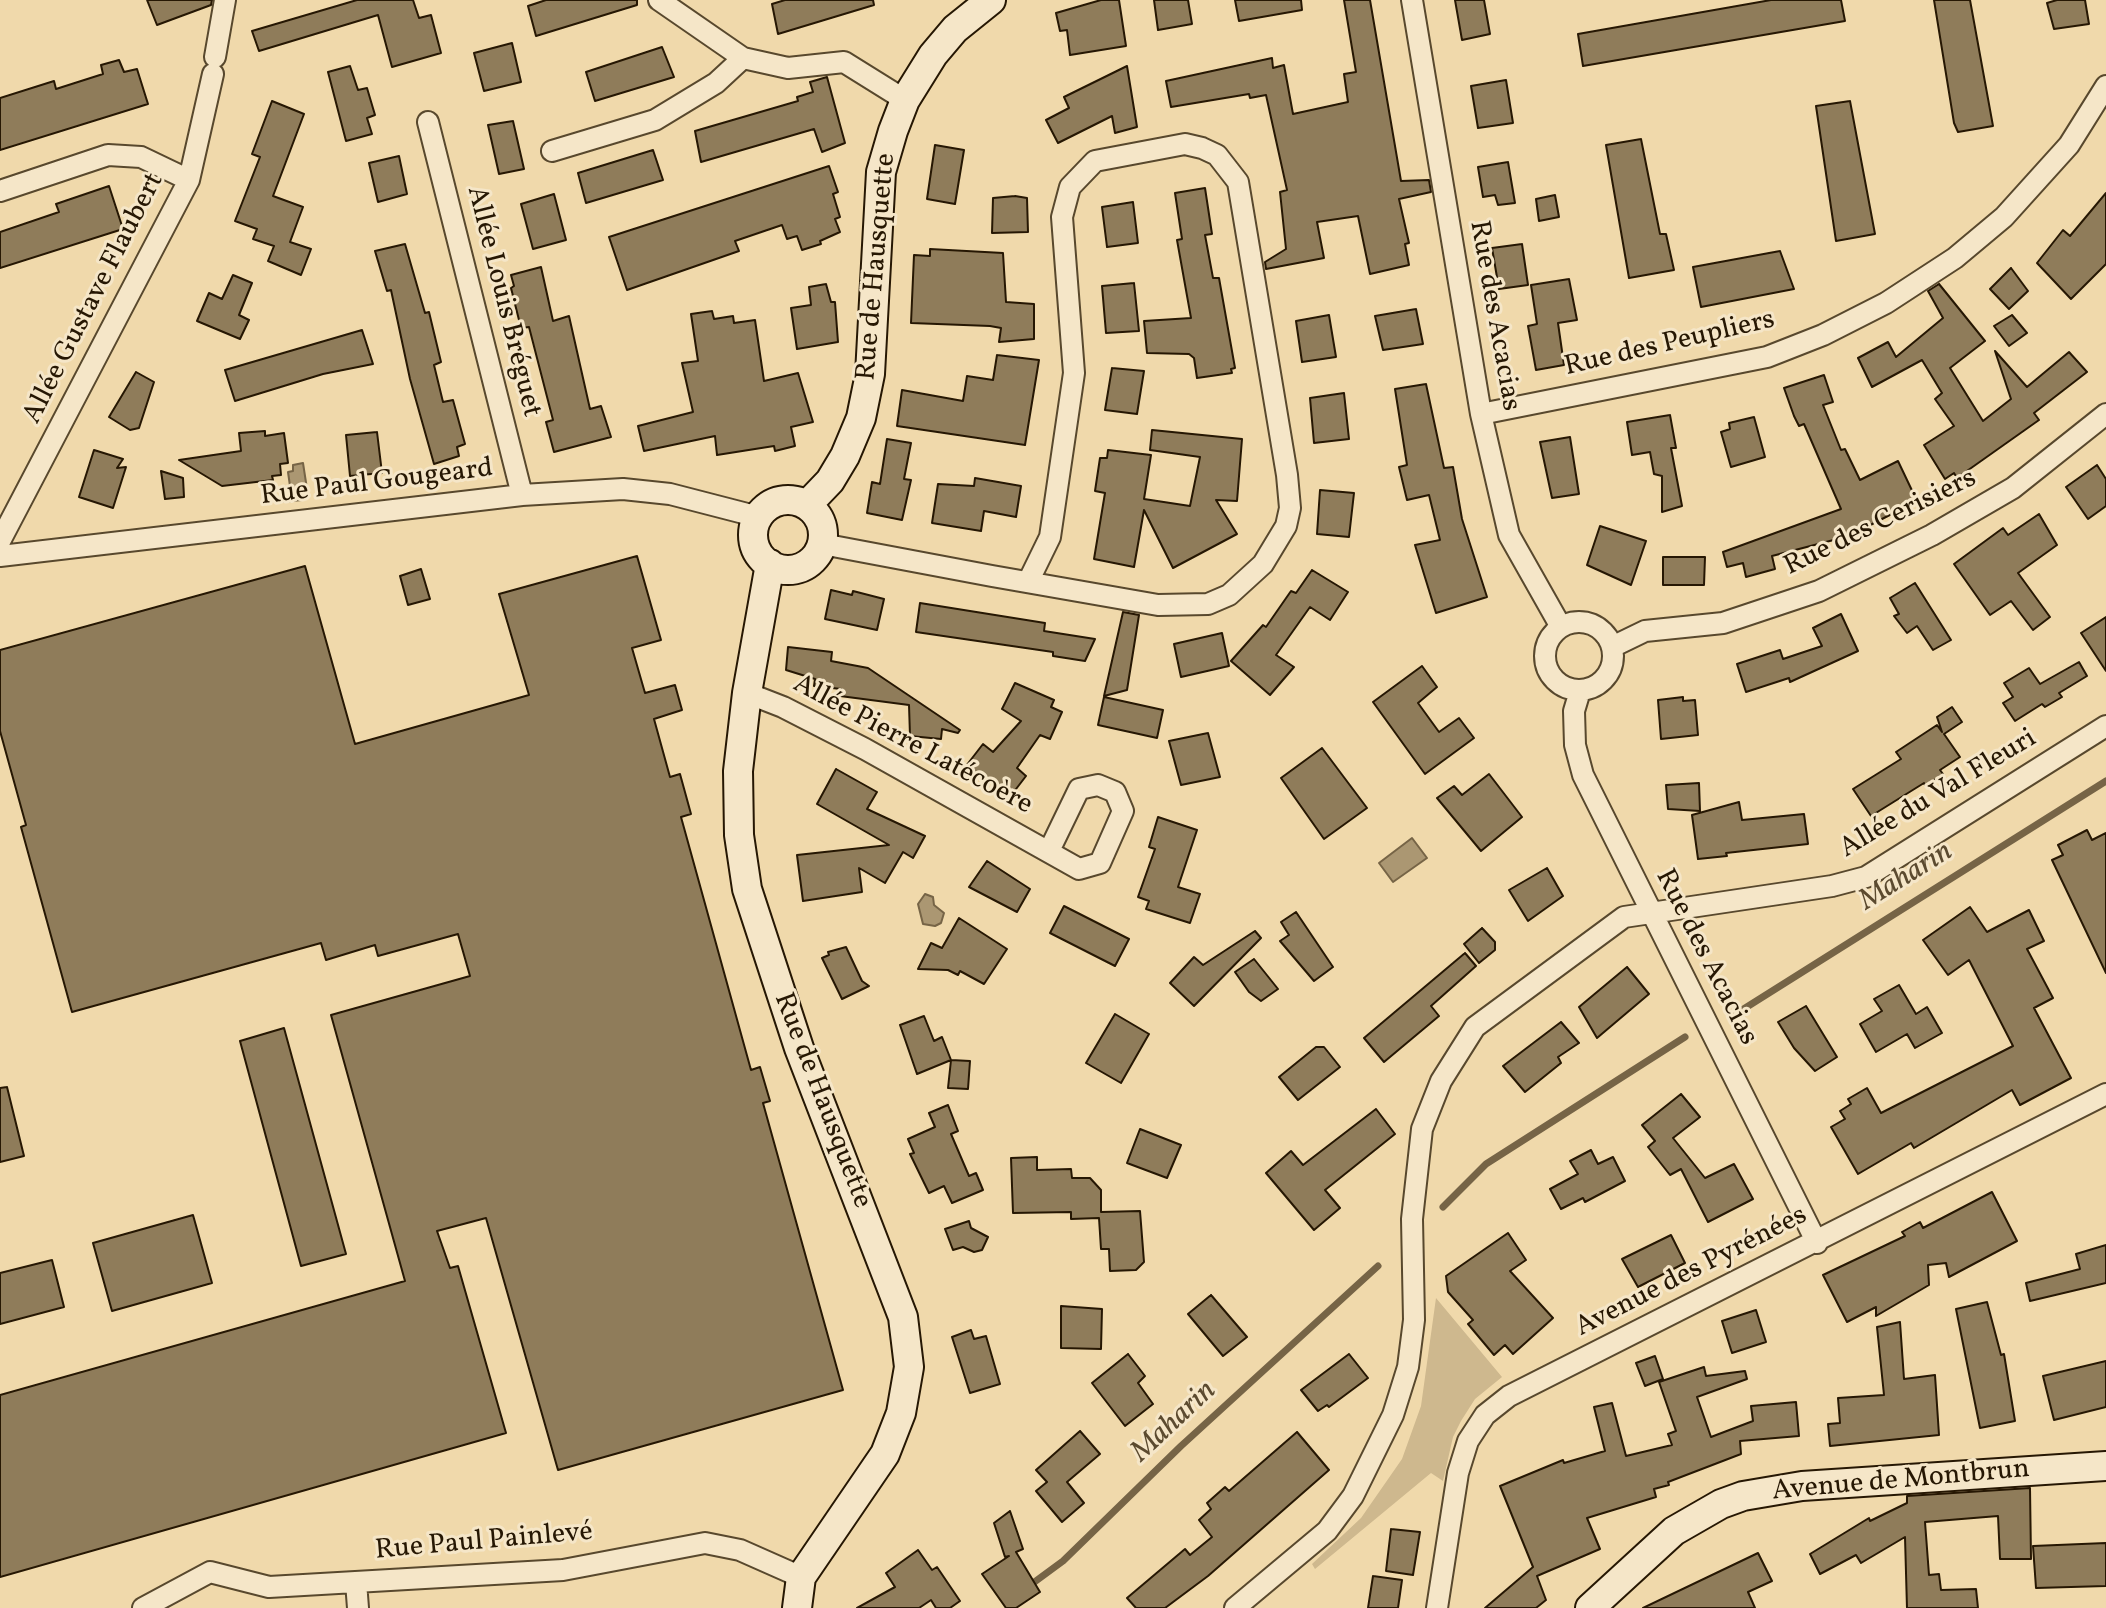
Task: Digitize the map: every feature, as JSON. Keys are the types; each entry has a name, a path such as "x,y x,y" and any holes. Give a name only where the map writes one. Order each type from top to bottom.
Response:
{"street":[{"name":"Allée Gustave Flaubert","path":"0,541 189,180 225,0"},
{"path":"659,0 743,58 788,68 844,62 863,71 905,100"},
{"name":"Rue de Hausquette","path":"807,505 830,481 845,456 861,418 870,374 881,172 905,100 955,29 991,0"},
{"name":"Rue des Acacias","path":"1412,0 1481,414 1509,535 1561,627"},
{"path":"552,151 655,120 716,83 743,58"},
{"name":"Rue des Peupliers","path":"1481,414 1767,357 1823,335 1886,303 1955,258 2004,217 2069,145 2106,86"},
{"name":"Allée Louis Bréguet","path":"428,122 522,495"},
{"path":"822,544 1028,582 1158,605 1208,604 1229,595 1247,581 1276,547 1286,526 1290,508 1287,475 1238,182 1217,155 1202,148 1185,144 1095,161 1070,187 1062,217 1074,373 1050,537 1028,582"},
{"path":"0,191 108,155 141,157 189,180"},
{"name":"Rue des Cerisiers","path":"1612,647 1645,631 1723,623 1819,591 1932,535 2013,488 2106,414"},
{"name":"Rue Paul Gougeard","path":"0,556 522,495 623,489 670,494 759,517"},
{"path":"786,500 807,505 821,522 822,544 818,554 801,567 780,569 770,564 762,557 754,537 759,517 766,508 786,500"},
{"name":"Rue de Hausquette","path":"770,564 747,693 738,771 739,835 747,889 799,1048 903,1317 909,1367 901,1413 885,1454 801,1577 797,1608"},
{"path":"1571,623 1592,624 1612,647 1610,671 1603,681 1580,691 1558,685 1546,666 1547,644 1561,627 1571,623"},
{"name":"Rue des Acacias","path":"1580,691 1574,711 1575,745 1583,775 1817,1243"},
{"name":"Allée Pierre Latécoère","path":"747,693 783,707 865,749 1049,851"},
{"name":"Allée du Val Fleuri","path":"1235,1608 1327,1531 1353,1496 1393,1415 1408,1367 1414,1320 1412,1219 1422,1129 1458,1049 1475,1027 1499,1006 1624,917 1832,886 1866,877 2106,726"},
{"name":"Avenue des Pyrénées","path":"1437,1608 1458,1473 1468,1441 1485,1415 1509,1396 1817,1243 2106,1094"},
{"name":"Avenue de Montbrun","path":"1590,1608 1674,1531 1721,1504 1743,1496 1802,1486 2106,1466"},
{"name":"Rue Paul Painlevé","path":"143,1608 210,1572 269,1587 563,1570 705,1543 740,1550 801,1577"},
{"path":"356,1582 358,1608"}],"shaded area":[{"path":"303,463 307,489 302,500 282,502 281,488 290,486 288,472 293,471 293,465"},
{"path":"1412,838 1427,858 1393,882 1379,863"},
{"path":"925,894 933,897 934,905 944,913 941,923 935,926 923,924 918,904"},
{"path":"1436,1298 1502,1377 1475,1399 1461,1421 1453,1437 1443,1481 1431,1473 1315,1569 1312,1564 1361,1518 1402,1459 1421,1406"}],"building":[{"path":"147,0 212,0 211,5 157,25"},
{"path":"357,0 413,0 419,18 431,15 441,53 392,67 378,15 259,51 252,31"},
{"path":"546,0 637,0 637,5 536,36 528,6"},
{"path":"785,0 873,0 874,5 778,34 772,4"},
{"path":"1101,0 1119,0 1126,46 1070,55 1067,30 1060,31 1056,13"},
{"path":"1154,0 1188,0 1192,24 1158,30"},
{"path":"1235,0 1301,0 1302,10 1239,21"},
{"path":"1344,0 1370,0 1401,181 1429,180 1431,192 1399,199 1409,243 1405,244 1409,265 1370,274 1358,216 1317,222 1324,258 1266,269 1265,262 1286,249 1280,192 1287,190 1266,95 1250,98 1249,94 1171,107 1166,81 1272,58 1273,68 1284,65 1293,114 1348,102 1344,74 1356,72"},
{"path":"1455,0 1484,0 1490,34 1462,40"},
{"path":"1771,0 1841,0 1845,21 1583,66 1578,34"},
{"path":"1934,0 1970,0 1993,126 1958,132"},
{"path":"2085,0 2089,24 2054,29 2047,3"},
{"path":"512,43 521,82 484,91 474,53"},
{"path":"662,47 674,77 595,101 586,72"},
{"path":"119,60 124,72 137,69 148,104 0,150 0,98 54,81 56,89 103,74 101,65"},
{"path":"350,66 358,90 367,88 375,115 367,118 372,134 346,141 328,72"},
{"path":"1127,66 1137,127 1115,133 1112,116 1058,143 1046,120 1069,108 1064,97"},
{"path":"827,77 845,143 822,152 814,129 701,162 695,131 798,101 797,97 813,92 810,82"},
{"path":"1506,80 1513,123 1478,128 1471,86"},
{"path":"272,101 304,114 273,196 303,207 290,242 311,249 301,275 268,261 274,246 253,239 257,229 235,221 260,157 252,154"},
{"path":"1850,101 1875,234 1836,241 1816,106"},
{"path":"513,121 524,169 499,174 488,125"},
{"path":"1641,139 1660,234 1666,234 1674,270 1629,278 1606,145"},
{"path":"935,145 964,150 955,204 927,199"},
{"path":"653,150 663,180 586,203 578,173"},
{"path":"399,156 407,194 378,202 369,163"},
{"path":"1508,162 1515,203 1498,205 1495,195 1483,197 1478,167"},
{"path":"829,166 838,192 833,194 840,217 835,219 840,232 820,241 821,244 802,250 797,236 787,239 782,225 735,241 739,251 627,290 609,237"},
{"path":"109,186 123,229 0,268 0,232 59,212 56,204"},
{"path":"1205,188 1212,234 1205,235 1213,278 1219,278 1235,368 1231,369 1232,373 1197,378 1194,358 1189,354 1147,353 1144,321 1191,318 1177,240 1182,239 1175,193"},
{"path":"2106,193 2106,264 2071,299 2037,263 2063,230 2070,236"},
{"path":"554,194 566,240 533,249 521,204"},
{"path":"1555,195 1559,217 1539,221 1536,199"},
{"path":"993,198 1027,198 1028,232 992,233"},
{"path":"1133,202 1138,243 1107,247 1102,207"},
{"path":"405,244 425,313 429,312 441,362 434,365 443,402 453,400 465,444 457,447 459,456 434,464 410,379 391,290 387,291 375,251"},
{"path":"1522,244 1528,285 1499,289 1492,248"},
{"path":"930,249 1003,253 1006,302 1034,304 1034,339 999,342 1001,328 911,323 914,255 930,256"},
{"path":"1780,251 1794,289 1701,307 1693,267"},
{"path":"541,267 553,321 569,316 590,409 601,406 611,437 554,452 546,422 553,420 529,327 521,328 511,288 514,286 511,275"},
{"path":"2011,268 2028,291 2009,309 1990,289"},
{"path":"233,275 252,283 239,315 249,320 240,339 197,321 209,293 222,299"},
{"path":"1569,279 1577,320 1558,323 1564,365 1536,370 1528,326 1537,324 1531,285"},
{"path":"1134,283 1139,331 1106,333 1102,286"},
{"path":"826,284 831,302 835,302 838,342 797,349 791,308 811,305 809,287"},
{"path":"1939,284 1985,341 1950,368 1983,421 2011,399 1995,351 2027,387 2069,352 2087,372 2034,413 2039,420 1957,478 1954,473 1945,479 1924,445 1954,426 1935,399 1942,393 1922,360 1872,387 1858,358 1888,342 1896,357 1943,318 1928,291"},
{"path":"1416,309 1423,344 1383,350 1375,316"},
{"path":"712,311 714,319 733,316 734,323 755,320 764,381 798,373 813,422 791,427 795,446 775,451 774,446 717,455 715,436 644,451 638,426 693,412 682,363 698,361 691,314"},
{"path":"1329,315 1336,357 1302,362 1296,321"},
{"path":"2012,315 2027,333 2009,346 1994,326"},
{"path":"362,330 373,364 323,374 235,401 225,370"},
{"path":"997,355 1039,360 1025,445 897,426 902,390 963,401 967,376 993,380"},
{"path":"1112,368 1144,371 1137,414 1105,410"},
{"path":"136,372 154,382 139,428 130,430 109,417"},
{"path":"1824,375 1833,402 1823,405 1841,450 1845,449 1860,480 1898,461 1917,501 1849,536 1772,556 1775,569 1746,577 1743,563 1727,567 1723,552 1841,509 1804,424 1799,426 1794,416 1784,388"},
{"path":"1426,384 1444,468 1453,467 1462,519 1487,597 1436,613 1415,545 1440,540 1429,495 1407,500 1399,467 1407,465 1395,389"},
{"path":"1344,393 1349,439 1314,443 1310,398"},
{"path":"1670,415 1676,448 1671,448 1682,506 1662,512 1662,476 1654,474 1650,452 1632,455 1627,422"},
{"path":"1754,417 1765,457 1731,467 1721,432 1730,429 1729,423"},
{"path":"1152,430 1242,439 1237,501 1216,500 1237,534 1173,568 1144,510 1134,567 1094,559 1105,493 1095,491 1100,458 1107,458 1108,450 1151,455 1144,499 1190,506 1200,457 1150,450"},
{"path":"265,431 265,436 284,433 288,463 280,464 281,475 272,476 273,480 222,486 179,460 241,451 239,433"},
{"path":"377,432 382,473 350,476 346,435"},
{"path":"1570,437 1579,494 1552,498 1540,442"},
{"path":"887,439 911,443 904,479 911,480 902,520 867,513 872,482 880,484"},
{"path":"94,450 123,459 117,468 126,467 113,508 79,497"},
{"path":"2097,465 2106,479 2106,506 2088,519 2066,487"},
{"path":"161,471 183,478 184,497 165,499"},
{"path":"975,478 1021,486 1016,517 984,511 981,531 932,523 938,484 974,486"},
{"path":"1320,490 1354,493 1349,537 1317,534"},
{"path":"2039,514 2057,545 2018,573 2050,617 2033,630 2011,601 1990,615 1954,564 2003,528 2008,535"},
{"path":"1600,526 1646,541 1631,585 1587,565"},
{"path":"637,556 661,640 632,648 645,693 675,685 682,710 654,719 670,777 680,774 691,814 681,817 751,1070 760,1067 770,1101 763,1103 843,1390 558,1470 486,1218 437,1231 450,1268 458,1266 506,1433 0,1577 0,1395 405,1281 331,1015 470,976 458,934 378,956 375,945 326,960 321,943 72,1012 21,827 26,825 0,731 0,650 305,566 355,744 529,695 499,594"},
{"path":"1663,557 1705,557 1704,585 1663,585"},
{"path":"421,569 430,599 408,605 400,576"},
{"path":"1312,570 1348,592 1330,620 1310,607 1276,655 1294,667 1270,695 1231,661 1263,625 1266,627 1291,591 1296,593"},
{"path":"1915,583 1951,640 1933,650 1917,626 1907,633 1894,616 1899,614 1890,598"},
{"path":"831,590 852,595 853,591 884,599 877,630 825,619"},
{"path":"920,603 1045,623 1044,631 1095,639 1085,661 1053,656 1053,652 916,632"},
{"path":"1123,612 1139,615 1127,690 1104,696"},
{"path":"1841,614 1858,651 1790,682 1789,678 1746,692 1737,664 1780,650 1783,659 1822,646 1813,628"},
{"path":"2106,617 2106,671 2081,633"},
{"path":"1222,633 1229,666 1181,677 1174,644"},
{"path":"788,647 832,652 831,661 868,668 960,730 958,733 942,729 941,739 910,736 909,705 840,696 841,689 814,686 815,679 786,670"},
{"path":"2079,662 2087,676 2059,693 2062,697 2045,707 2042,704 2015,721 2003,703 2013,697 2004,683 2029,668 2040,684"},
{"path":"1422,666 1437,687 1418,703 1439,732 1459,718 1474,738 1425,774 1373,702"},
{"path":"1015,683 1054,700 1051,707 1062,712 1050,739 1040,735 1017,768 1026,776 1013,793 966,766 983,744 993,752 1021,721 1002,709"},
{"path":"1104,697 1163,710 1157,738 1098,725"},
{"path":"1683,697 1683,701 1695,700 1698,735 1661,739 1658,700"},
{"path":"1952,707 1962,722 1944,734 1960,757 1940,770 1943,774 1926,786 1924,783 1871,816 1853,789 1901,759 1896,752 1937,725 1942,732 1937,717"},
{"path":"1208,733 1220,777 1181,785 1169,741"},
{"path":"1322,748 1367,808 1324,839 1281,778"},
{"path":"836,769 877,792 867,809 925,836 913,858 903,852 885,883 859,868 862,892 803,901 797,855 889,845 817,804"},
{"path":"1489,774 1522,817 1481,851 1437,798 1454,786 1462,795"},
{"path":"1699,783 1700,811 1668,809 1666,785"},
{"path":"1739,802 1742,820 1804,814 1808,844 1698,859 1692,815"},
{"path":"1158,817 1197,830 1178,887 1200,894 1190,923 1146,909 1149,901 1138,897 1155,849 1149,847"},
{"path":"2087,830 2092,840 2106,833 2106,973 2052,860 2063,855 2058,845"},
{"path":"987,861 1030,889 1017,912 969,887"},
{"path":"1547,868 1563,896 1528,921 1509,890"},
{"path":"1064,906 1129,939 1115,966 1050,933"},
{"path":"1970,907 1987,932 2029,910 2044,941 2027,949 2053,998 2034,1008 2071,1078 2020,1105 2012,1090 1914,1148 1911,1143 1858,1174 1831,1127 1845,1119 1840,1111 1851,1104 1848,1099 1867,1088 1881,1113 2013,1046 1969,960 1948,975 1923,940"},
{"path":"1296,912 1333,967 1314,981 1280,941 1289,935 1281,922"},
{"path":"959,918 1007,949 984,984 960,971 958,975 948,970 918,969 931,943 942,948"},
{"path":"1482,928 1495,942 1495,950 1479,963 1464,944"},
{"path":"1255,931 1261,938 1194,1006 1170,983 1194,957 1203,965"},
{"path":"846,947 862,981 869,986 842,999 822,958 829,955 828,952"},
{"path":"1465,953 1476,966 1431,1006 1439,1016 1384,1062 1364,1038"},
{"path":"1254,959 1278,989 1261,1001 1249,992 1235,972"},
{"path":"1627,967 1649,994 1597,1038 1579,1007"},
{"path":"1899,985 1916,1014 1927,1007 1942,1033 1915,1048 1907,1034 1876,1052 1860,1024 1882,1011 1874,999"},
{"path":"1806,1006 1837,1057 1815,1071 1794,1048 1778,1022"},
{"path":"1115,1014 1149,1034 1121,1083 1086,1063"},
{"path":"924,1016 934,1041 942,1037 951,1060 917,1074 900,1025"},
{"path":"1561,1022 1579,1043 1558,1057 1561,1063 1525,1092 1503,1066"},
{"path":"284,1028 346,1254 301,1266 240,1041"},
{"path":"1316,1047 1324,1047 1340,1067 1298,1100 1279,1077"},
{"path":"951,1060 970,1061 968,1089 948,1088"},
{"path":"7,1087 24,1156 0,1162 0,1088"},
{"path":"1681,1094 1700,1117 1673,1138 1705,1178 1734,1164 1753,1199 1708,1222 1681,1169 1670,1175 1648,1147 1655,1141 1642,1125"},
{"path":"948,1105 958,1131 951,1134 969,1176 976,1173 983,1190 952,1203 944,1186 929,1193 910,1154 914,1153 908,1139 935,1127 929,1113"},
{"path":"1376,1109 1395,1134 1325,1190 1340,1208 1314,1230 1266,1173 1291,1151 1303,1165"},
{"path":"1140,1129 1181,1145 1167,1178 1127,1163"},
{"path":"1591,1150 1598,1164 1613,1157 1625,1181 1585,1202 1583,1198 1561,1209 1550,1189 1578,1174 1570,1161"},
{"path":"1037,1157 1037,1170 1071,1169 1072,1178 1090,1178 1101,1190 1101,1212 1140,1211 1144,1262 1136,1270 1110,1271 1109,1249 1101,1249 1099,1218 1071,1219 1071,1212 1013,1213 1011,1158"},
{"path":"1992,1192 2017,1241 1949,1277 1946,1263 1928,1265 1929,1285 1876,1316 1876,1307 1847,1322 1823,1275 1905,1236 1902,1232 1920,1222 1923,1228"},
{"path":"193,1215 212,1283 112,1311 93,1243"},
{"path":"969,1221 971,1228 988,1237 982,1250 974,1252 963,1247 953,1250 945,1229"},
{"path":"1508,1233 1526,1260 1510,1271 1553,1318 1513,1354 1505,1345 1494,1355 1468,1324 1473,1320 1448,1292 1446,1276"},
{"path":"1671,1235 1685,1263 1638,1287 1622,1259"},
{"path":"2106,1245 2106,1283 2030,1301 2026,1283 2080,1269 2076,1254"},
{"path":"52,1260 64,1307 0,1324 0,1273"},
{"path":"1211,1295 1247,1337 1223,1356 1188,1314"},
{"path":"1987,1302 2001,1355 2004,1354 2015,1421 1980,1428 1956,1309"},
{"path":"1061,1306 1102,1309 1101,1349 1061,1348"},
{"path":"1756,1310 1766,1342 1732,1353 1722,1321"},
{"path":"1900,1322 1904,1379 1935,1375 1939,1435 1830,1446 1828,1424 1840,1423 1838,1398 1884,1395 1877,1327"},
{"path":"971,1330 974,1339 986,1336 1000,1384 970,1393 952,1337"},
{"path":"1128,1354 1145,1376 1138,1383 1153,1404 1125,1426 1092,1383"},
{"path":"1349,1354 1368,1378 1329,1407 1327,1405 1318,1411 1301,1390"},
{"path":"1655,1356 1663,1379 1645,1386 1636,1363"},
{"path":"2106,1361 2106,1407 2054,1420 2043,1376"},
{"path":"1704,1367 1706,1376 1745,1371 1747,1379 1697,1397 1711,1437 1753,1421 1751,1406 1796,1402 1799,1436 1740,1441 1741,1454 1654,1489 1656,1497 1587,1518 1600,1549 1537,1576 1546,1600 1536,1608 1485,1608 1533,1567 1500,1486 1563,1460 1564,1463 1605,1451 1594,1407 1612,1403 1626,1456 1672,1445 1668,1434 1676,1431 1659,1382"},
{"path":"1080,1431 1100,1454 1067,1482 1084,1503 1062,1522 1036,1491 1047,1482 1036,1470"},
{"path":"1297,1432 1329,1470 1208,1576 1165,1608 1136,1608 1127,1598 1185,1549 1190,1555 1212,1537 1199,1520 1211,1509 1207,1503 1225,1487 1229,1491"},
{"path":"2030,1488 2031,1559 2000,1559 1998,1516 1925,1522 1929,1575 1939,1574 1941,1590 1976,1589 1978,1608 1907,1608 1905,1537 1861,1563 1856,1555 1820,1574 1810,1554 1869,1518 1870,1521 1907,1503 1907,1496"},
{"path":"1010,1511 1023,1549 1016,1552 1040,1592 1016,1608 1006,1608 982,1574 1009,1556 1005,1557 994,1523"},
{"path":"1391,1529 1420,1532 1413,1575 1386,1571"},
{"path":"2106,1543 2106,1586 2036,1588 2033,1546"},
{"path":"918,1550 932,1570 937,1567 960,1601 950,1608 936,1608 931,1600 919,1608 857,1608 895,1587 886,1573"},
{"path":"1758,1553 1772,1581 1748,1592 1755,1608 1643,1608"},
{"path":"1373,1576 1402,1580 1398,1608 1368,1608"}],"waterway":[{"name":"Maharin","path":"1734,1015 2106,781"},
{"name":"Maharin","path":"1443,1207 1486,1164 1685,1037"},
{"name":"Maharin","path":"1029,1586 1063,1561 1181,1446 1378,1266"}]}
